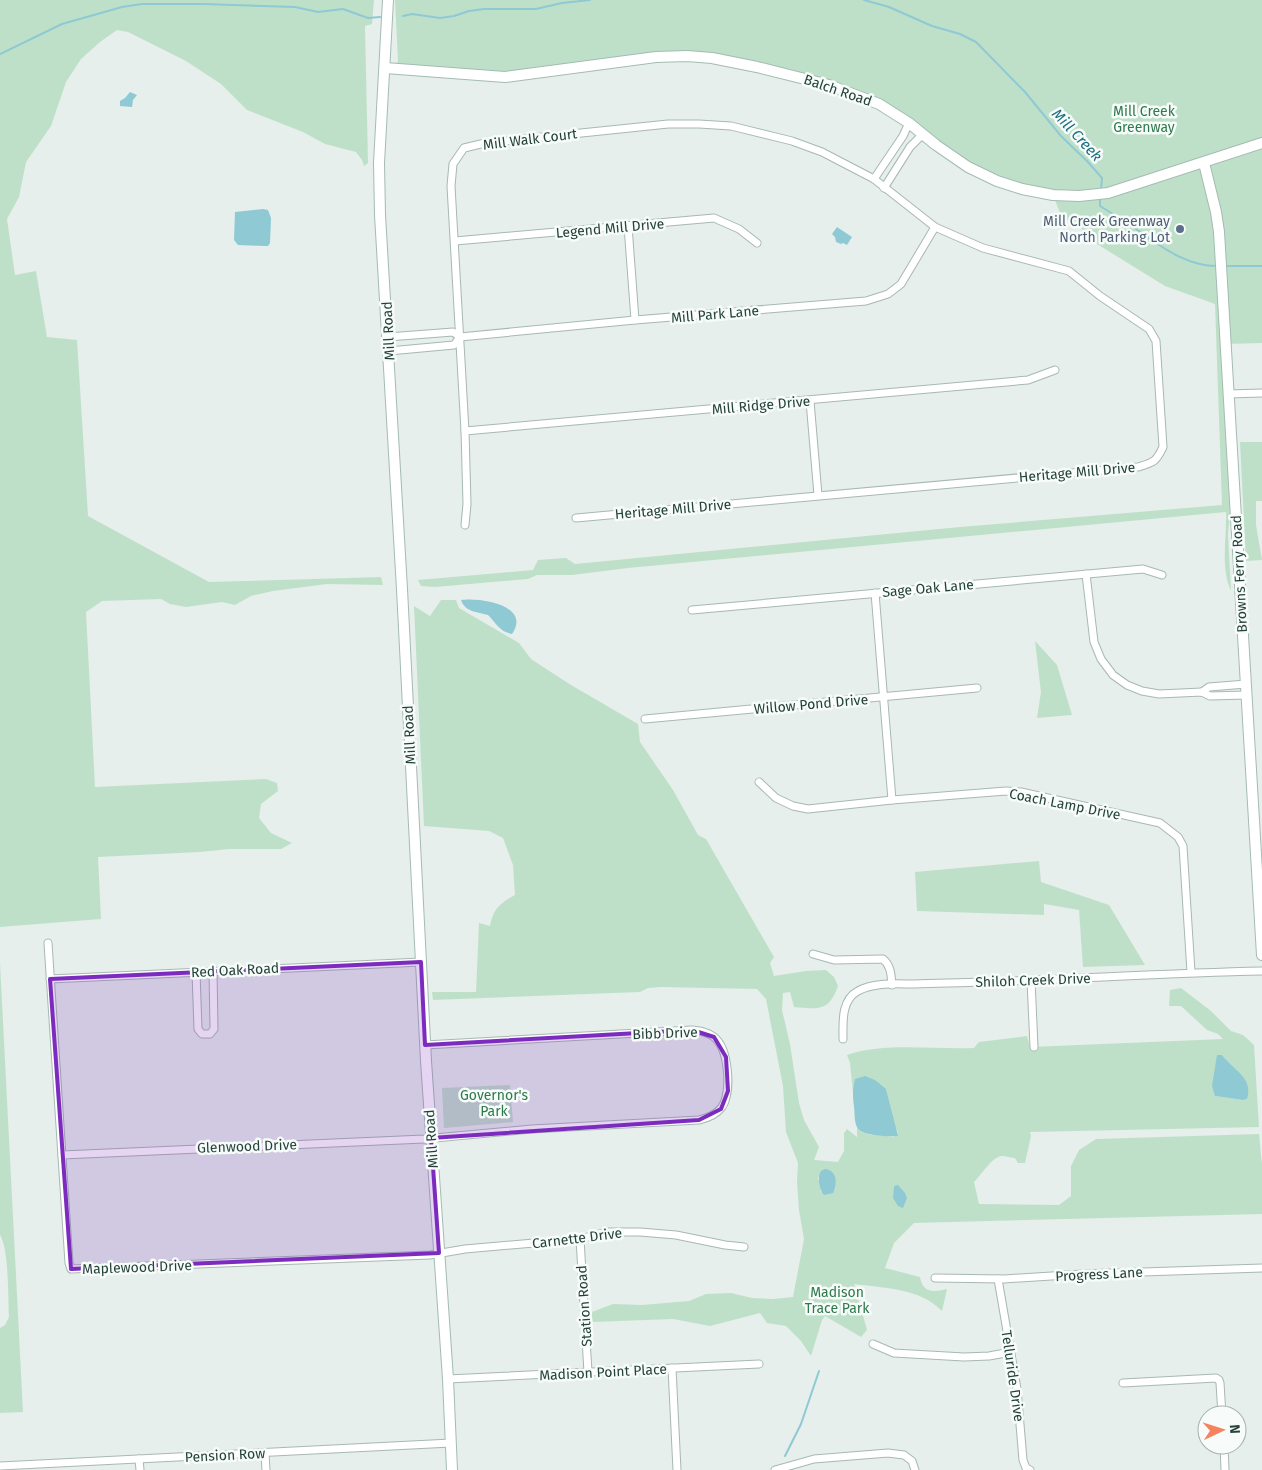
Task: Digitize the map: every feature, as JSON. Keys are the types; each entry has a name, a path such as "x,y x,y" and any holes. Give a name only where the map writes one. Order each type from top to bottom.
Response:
{"street":[{"name":"Mill Road","path":"388,0 379,163 380,215 389,351 420,962 448,1379 452,1470"},
{"name":"Balch Road","path":"385,68 505,77 656,57 687,56 712,58 757,66 829,85 879,104 909,123 968,167 997,180 1030,191 1053,195 1079,196 1108,193 1262,143"},
{"path":"874,179 903,136 909,123"},
{"name":"Mill Walk Court","path":"465,525 467,504 465,431 451,186 453,164 464,148 485,143 668,124 699,124 739,128 792,141 822,152"},
{"path":"884,188 910,147 923,134"},
{"name":"Heritage Mill Drive","path":"576,518 1138,467 1158,459 1163,447 1158,354 1156,341 1149,329 1100,296 1069,271 983,248 935,227 874,179 822,152"},
{"name":"Browns Ferry Road","path":"1211,194 1211,173 1218,161 1230,154"},
{"name":"Browns Ferry Road","path":"1204,163 1219,232 1262,955"},
{"name":"Browns Ferry Road","path":"1182,170 1200,174 1211,194"},
{"name":"Legend Mill Drive","path":"455,241 714,218 739,229 757,243"},
{"path":"628,226 635,320"},
{"name":"Mill Park Lane","path":"388,337 453,332 460,337 635,320 866,302 888,294 901,284 935,227"},
{"name":"Mill Park Lane","path":"389,351 454,345 460,337"},
{"name":"Mill Ridge Drive","path":"465,431 1028,380 1055,370"},
{"path":"1228,394 1262,393"},
{"path":"810,401 818,495"},
{"name":"Sage Oak Lane","path":"692,610 1143,569 1162,575"},
{"path":"1086,574 1094,642 1101,659 1113,675 1127,685 1142,691 1158,694 1202,692 1210,696 1246,695"},
{"path":"875,593 892,800"},
{"path":"1202,692 1209,687 1246,684"},
{"name":"Willow Pond Drive","path":"645,719 977,688"},
{"name":"Coach Lamp Drive","path":"759,782 776,798 793,806 808,809 1006,791 1021,792 1160,823 1178,837 1183,846 1191,972"},
{"name":"Maplewood Drive","path":"48,943 69,1263 71,1269 228,1264 439,1253"},
{"path":"813,954 834,960 882,959 887,963 891,971 892,984"},
{"name":"Red Oak Road","path":"50,979 420,962"},
{"path":"196,972 198,1029 202,1034 210,1034 214,1029 213,971"},
{"name":"Shiloh Creek Drive","path":"843,1039 843,1018 845,1007 850,998 858,991 892,984 1262,971"},
{"path":"1031,980 1034,1047"},
{"name":"Bibb Drive","path":"425,1045 692,1030 704,1031 714,1037 720,1044 726,1057 728,1091 721,1109 711,1117 699,1120 532,1129 431,1138"},
{"name":"Glenwood Drive","path":"62,1155 431,1138"},
{"name":"Carnette Drive","path":"439,1253 465,1248 580,1239 607,1232 676,1235 744,1247"},
{"name":"Station Road","path":"580,1239 588,1372"},
{"name":"Progress Lane","path":"935,1278 998,1279 1262,1268"},
{"name":"Telluride Drive","path":"998,1279 1017,1389 1023,1460 1026,1468 1030,1470"},
{"path":"873,1344 894,1353 964,1357 989,1356 1011,1352"},
{"name":"Madison Point Place","path":"448,1379 759,1364"},
{"path":"672,1368 677,1470"},
{"path":"1123,1383 1216,1378 1220,1383 1221,1405"},
{"name":"Pension Row","path":"0,1466 13,1468 46,1467 139,1459 451,1443"},
{"path":"264,1453 266,1470"},
{"path":"774,1470 814,1459 888,1453 904,1455 912,1461 914,1470"},
{"path":"1224,1455 1225,1470"},
{"path":"139,1459 140,1470"}],"highlighted area":[{"path":"421,962 425,1045 692,1030 714,1037 726,1057 728,1091 721,1109 699,1120 431,1138 439,1253 71,1269 50,979"}],"green space":[{"path":"0,0 374,0 372,24 365,26 368,163 364,166 356,152 325,144 303,132 247,110 221,84 186,61 128,32 117,30 81,59 66,82 51,126 26,162 19,197 7,219 15,275 36,271 47,337 77,340 88,516 209,582 381,577 383,585 327,584 273,591 251,596 235,605 222,602 186,607 170,604 161,599 102,601 86,612 95,787 266,779 277,783 278,791 261,804 259,818 271,833 292,843 281,849 229,849 98,857 101,919 0,927"},
{"name":"Mill Creek Greenway","path":"395,0 1262,0 1262,343 1225,344 1224,403 1230,513 1228,534 1231,591 1225,562 1226,512 628,568 572,575 537,575 528,579 435,587 421,586 418,580 533,570 538,560 566,558 575,564 960,527 1222,505 1215,304 1165,286 1097,244 1074,222 1062,218 1053,195 997,181 909,123 829,85 687,56 505,77 395,69 398,61"},
{"path":"1240,442 1262,442 1262,501 1256,501 1256,525 1262,560 1246,561"},
{"name":"Madison Trace Park","path":"441,600 456,600 459,608 519,643 531,659 638,724 640,742 673,790 698,835 706,839 774,957 770,963 774,976 826,970 834,977 838,986 835,994 831,1001 822,1007 794,1007 790,992 783,993 782,1010 790,1044 799,1103 804,1120 819,1147 814,1160 838,1162 844,1151 844,1133 847,1129 857,1137 857,1128 865,1133 874,1135 894,1137 898,1133 894,1125 886,1089 854,1081 853,1093 850,1063 847,1055 877,1049 910,1047 974,1048 979,1042 1027,1036 1030,1047 1223,1039 1218,1034 1207,1030 1181,1006 1169,1006 1170,990 1181,988 1211,1011 1231,1031 1243,1035 1254,1045 1259,1127 1030,1132 1031,1136 1025,1163 1018,1163 1015,1158 998,1157 974,1182 979,1204 1059,1205 1071,1196 1071,1166 1079,1150 1096,1139 1259,1134 1262,1165 1262,1214 914,1223 894,1243 885,1268 920,1277 921,1283 926,1289 938,1291 947,1289 942,1311 933,1303 912,1293 854,1284 867,1330 861,1337 825,1316 822,1320 811,1356 801,1341 786,1326 767,1323 760,1313 710,1326 673,1319 592,1322 592,1312 613,1304 642,1305 689,1301 706,1294 731,1293 752,1298 773,1299 793,1297 804,1239 799,1210 798,1163 786,1132 783,1086 766,999 757,989 661,987 648,988 640,992 433,1000 432,992 476,992 479,923 490,926 493,915 498,907 515,895 513,865 503,838 489,831 424,826 414,606 430,616","holes":["1222,1055 1225,1059 1247,1099 1215,1096","818,1177 836,1180 835,1190 821,1192"]},
{"path":"1035,641 1057,665 1072,715 1037,718 1041,692"},
{"path":"1039,861 1041,882 1109,905 1145,965 1083,967 1079,910 1044,904 1044,915 917,911 915,872"},
{"path":"0,963 23,1412 0,1413 0,1328 5,1325 9,1317 7,1262 0,1235"},
{"name":"Governor's Park","path":"510,1085 513,1122 444,1128 442,1088"}],"water":[{"path":"130,92 137,95 133,100 132,107 120,106 120,101"},
{"path":"268,210 271,218 270,243 268,246 238,245 234,240 235,212"},
{"path":"837,227 852,237 847,245 836,242 832,234"},
{"path":"469,599 490,602 501,605 509,610 515,616 516,624 512,634 501,629 488,615 465,607 461,600"},
{"path":"1217,1055 1222,1055 1245,1080 1248,1085 1247,1099 1215,1096 1212,1086"},
{"path":"865,1076 875,1080 886,1089 898,1136 869,1134 859,1130 857,1127 855,1122 853,1086 855,1079"},
{"path":"825,1169 834,1175 836,1186 833,1193 824,1195 819,1180 821,1171"},
{"path":"898,1185 907,1198 903,1208 898,1206 893,1198 894,1186"}],"waterway":[{"name":"Mill Creek","path":"403,16 412,14 440,18 484,9 536,9 562,3 590,0"},
{"name":"Mill Creek","path":"864,0 889,7 932,26 960,34 976,42 1025,92 1061,136 1102,178 1101,190"},
{"name":"Mill Creek","path":"0,54 62,24 122,7 142,4 295,7 318,12 343,9 368,18 380,17"},
{"name":"Mill Creek","path":"1100,198 1100,206 1179,257 1197,263 1217,266"},
{"name":"Mill Creek","path":"1224,266 1262,266"},
{"path":"785,1456 801,1424 819,1371"}],"place":[{"name":"Mill Creek Greenway North Parking Lot","path":"1180,229"}]}
